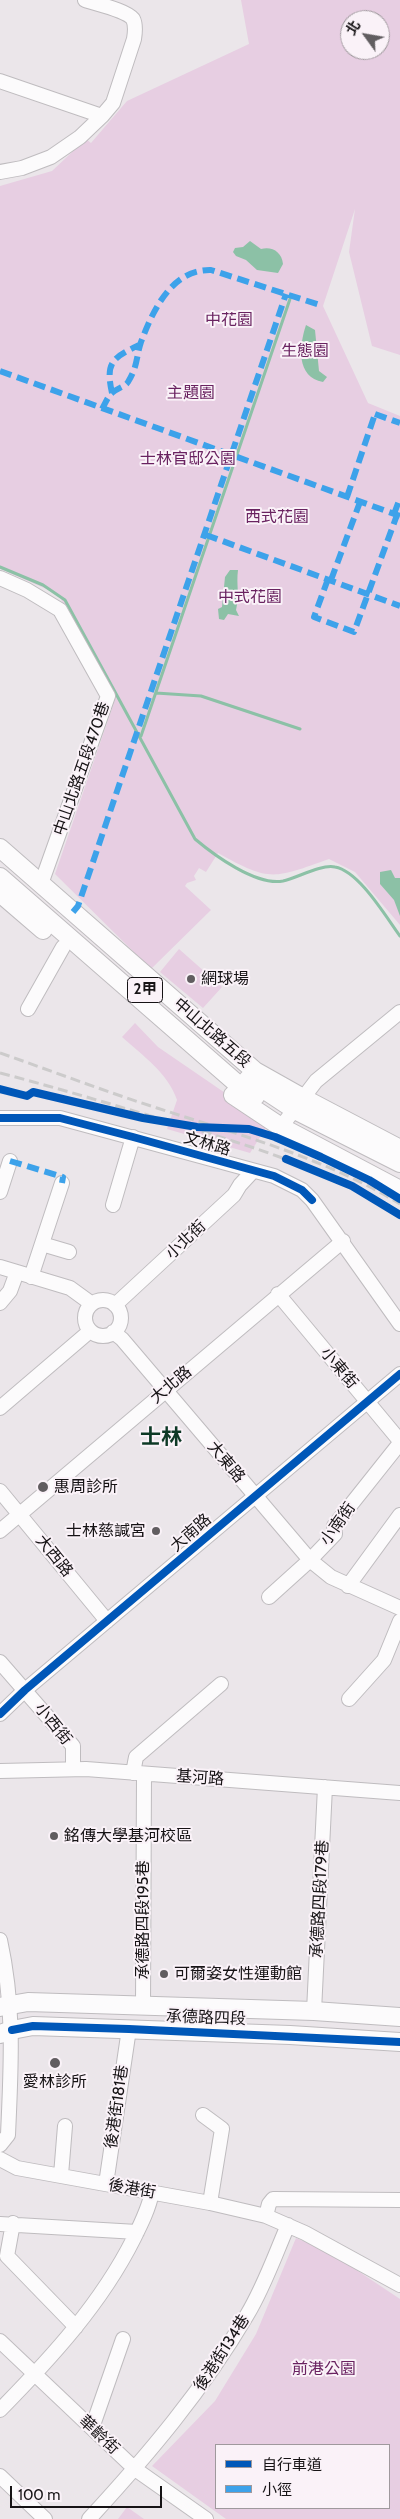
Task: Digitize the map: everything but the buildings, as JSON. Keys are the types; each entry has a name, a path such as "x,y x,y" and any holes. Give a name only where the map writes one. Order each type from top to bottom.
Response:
{"main road":[{"name":"中山北路五段","path":"0,848 255,1071 292,1113"},
{"name":"中山北路五段","path":"0,864 248,1079 292,1113 400,1190"},
{"name":"中山北路五段","path":"2,886 242,1088 292,1113 400,1175"},
{"name":"中山北路五段","path":"2,886 63,947 235,1096 292,1113 357,1127 400,1149"},
{"name":"中山北路五段","path":"357,1127 400,1163"},
{"name":"承德路四段","path":"5,2005 28,2002 314,2011 400,2017"},
{"name":"承德路四段","path":"6,2032 33,2026 400,2042"}],"street":[{"path":"0,172 22,168 51,157 80,137 113,103 134,39 135,30 132,19 123,13 85,0"},
{"path":"0,81 102,116"},
{"name":"中山北路五段470巷","path":"0,578 27,590 60,610 108,696 41,884"},
{"path":"28,1009 63,947"},
{"path":"292,1113 316,1081 400,1012"},
{"name":"文林路","path":"0,1118 60,1118 274,1176 302,1190 312,1200 343,1241 400,1324"},
{"path":"113,1205 133,1137"},
{"path":"0,1192 10,1161"},
{"name":"小北街","path":"115,1306 234,1195 240,1185 253,1171"},
{"path":"31,1277 62,1183"},
{"name":"大北路","path":"0,1531 343,1241"},
{"path":"42,1244 69,1252"},
{"path":"0,1267 70,1288 92,1304 107,1301 115,1306 120,1319 113,1332 104,1336 90,1331"},
{"path":"0,1303 10,1291 17,1272"},
{"name":"小東街","path":"278,1294 400,1442"},
{"path":"90,1331 85,1317 92,1304"},
{"path":"0,1408 90,1331"},
{"name":"大東路","path":"113,1332 122,1339 166,1389 254,1496 310,1560 331,1577 400,1608"},
{"name":"大南路","path":"0,1714 25,1690 400,1374"},
{"name":"小南街","path":"269,1597 310,1560 334,1534 334,1526 400,1442"},
{"name":"大西路","path":"0,1491 107,1621"},
{"path":"348,1586 400,1515"},
{"path":"349,1699 384,1660 400,1621"},
{"name":"小西街","path":"0,1662 73,1746 73,1769"},
{"path":"139,1773 136,1757 221,1684"},
{"name":"基河路","path":"0,1771 73,1769 400,1793"},
{"name":"承德路四段195巷","path":"139,1773 143,2007"},
{"name":"承德路四段179巷","path":"314,2011 326,1787"},
{"path":"0,1940 5,2005 8,2135 0,2145"},
{"name":"後港街181巷","path":"106,2184 129,2029"},
{"path":"203,2115 222,2129 210,2202"},
{"path":"60,2175 65,2126"},
{"name":"後港街","path":"0,2159 17,2168 210,2202 266,2216 288,2225 400,2285"},
{"path":"0,2410 76,2327 112,2280 137,2232 152,2192"},
{"path":"266,2216 269,2204 273,2199 400,2200"},
{"path":"76,2327 7,2256 6,2223 137,2232"},
{"name":"後港街134巷","path":"89,2519 135,2469 207,2379 248,2313 288,2225"},
{"path":"92,2428 123,2339"},
{"name":"華齡街","path":"0,2341 135,2469 206,2519"},
{"path":"2,2483 45,2519"}],"green space":[{"name":"士林官邸公園","path":"241,0 400,0 400,355 372,346 349,252 355,209 323,306 368,403 400,416 400,925 355,872 329,859 295,871 272,874 249,869 218,853 206,872 199,868 194,876 196,880 187,883 185,886 211,910 151,969 55,874 116,697 58,594 0,569 0,186 52,171 86,139 91,143 127,101 249,44"},
{"name":"網球場","path":"179,949 222,987 203,1008 160,972"},
{"path":"135,1023 158,1047 269,1123 250,1153 167,1129 177,1100 168,1081 122,1037"},
{"name":"前港公園","path":"296,2238 331,2253 400,2299 400,2519 226,2519 152,2466 215,2401 256,2334"},
{"path":"127,2507 144,2519 118,2519"}],"shaded area":[{"path":"250,241 261,249 273,249 281,256 283,264 278,273 257,270 246,260 236,256 233,252 235,248 243,247"},
{"path":"306,325 315,330 319,371 327,377 323,382 314,379 304,367 301,351"},
{"path":"285,508 298,513 300,520 293,525 281,520 280,513"},
{"path":"230,570 238,570 236,610 239,616 228,614 224,620 219,619 218,609 222,607 225,577"},
{"path":"391,870 395,878 400,878 400,916 394,900 380,884 380,872"}],"waterway":[{"path":"141,736 290,299"},
{"path":"0,567 43,585 65,600 195,839 224,861 261,879 283,881 316,869 329,867 344,870 371,896 400,936"},
{"path":"156,693 201,696 300,729"}],"railway":[{"path":"0,1053 282,1149 342,1173 400,1204"},
{"path":"0,1073 192,1128 284,1158 343,1183 400,1213"}],"marked path":[{"path":"102,409 111,394 127,384 135,366 141,342 158,305 175,284 185,276 197,271 211,270 323,306"},
{"path":"73,912 78,906 286,294"},
{"path":"112,393 110,374 113,362 124,353 141,344"},
{"path":"0,371 400,516"},
{"path":"347,497 375,414 373,413"},
{"path":"375,414 400,423"},
{"path":"394,514 400,498"},
{"path":"331,580 360,502"},
{"path":"328,579 314,617 354,632 397,515"},
{"path":"206,535 400,606"},
{"path":"10,1161 63,1177 62,1183"}],"cycle path":[{"path":"0,1089 27,1096 33,1092 143,1118 197,1127 249,1129 275,1137 321,1157 369,1180 400,1199"},
{"path":"0,1118 60,1118 133,1137 274,1176 302,1190 312,1200"},
{"path":"286,1159 352,1186 400,1215"},
{"path":"0,1714 25,1690 400,1374"},
{"path":"12,2030 33,2026 400,2042"}],"place":[{"name":"網球場","path":"191,979"},
{"name":"惠周診所","path":"43,1487"},
{"name":"士林慈諴宮","path":"156,1531"},
{"name":"銘傳大學基河校區","path":"54,1836"},
{"name":"可爾姿女性運動館","path":"164,1974"},
{"name":"愛林診所","path":"55,2063"}],"district":[{"name":"士林","path":"161,1438"}],"park label":[{"name":"中花園","path":"229,320"},
{"name":"生態園","path":"305,351"},
{"name":"主題園","path":"191,393"},
{"name":"西式花園","path":"277,517"},
{"name":"中式花園","path":"250,597"}]}
